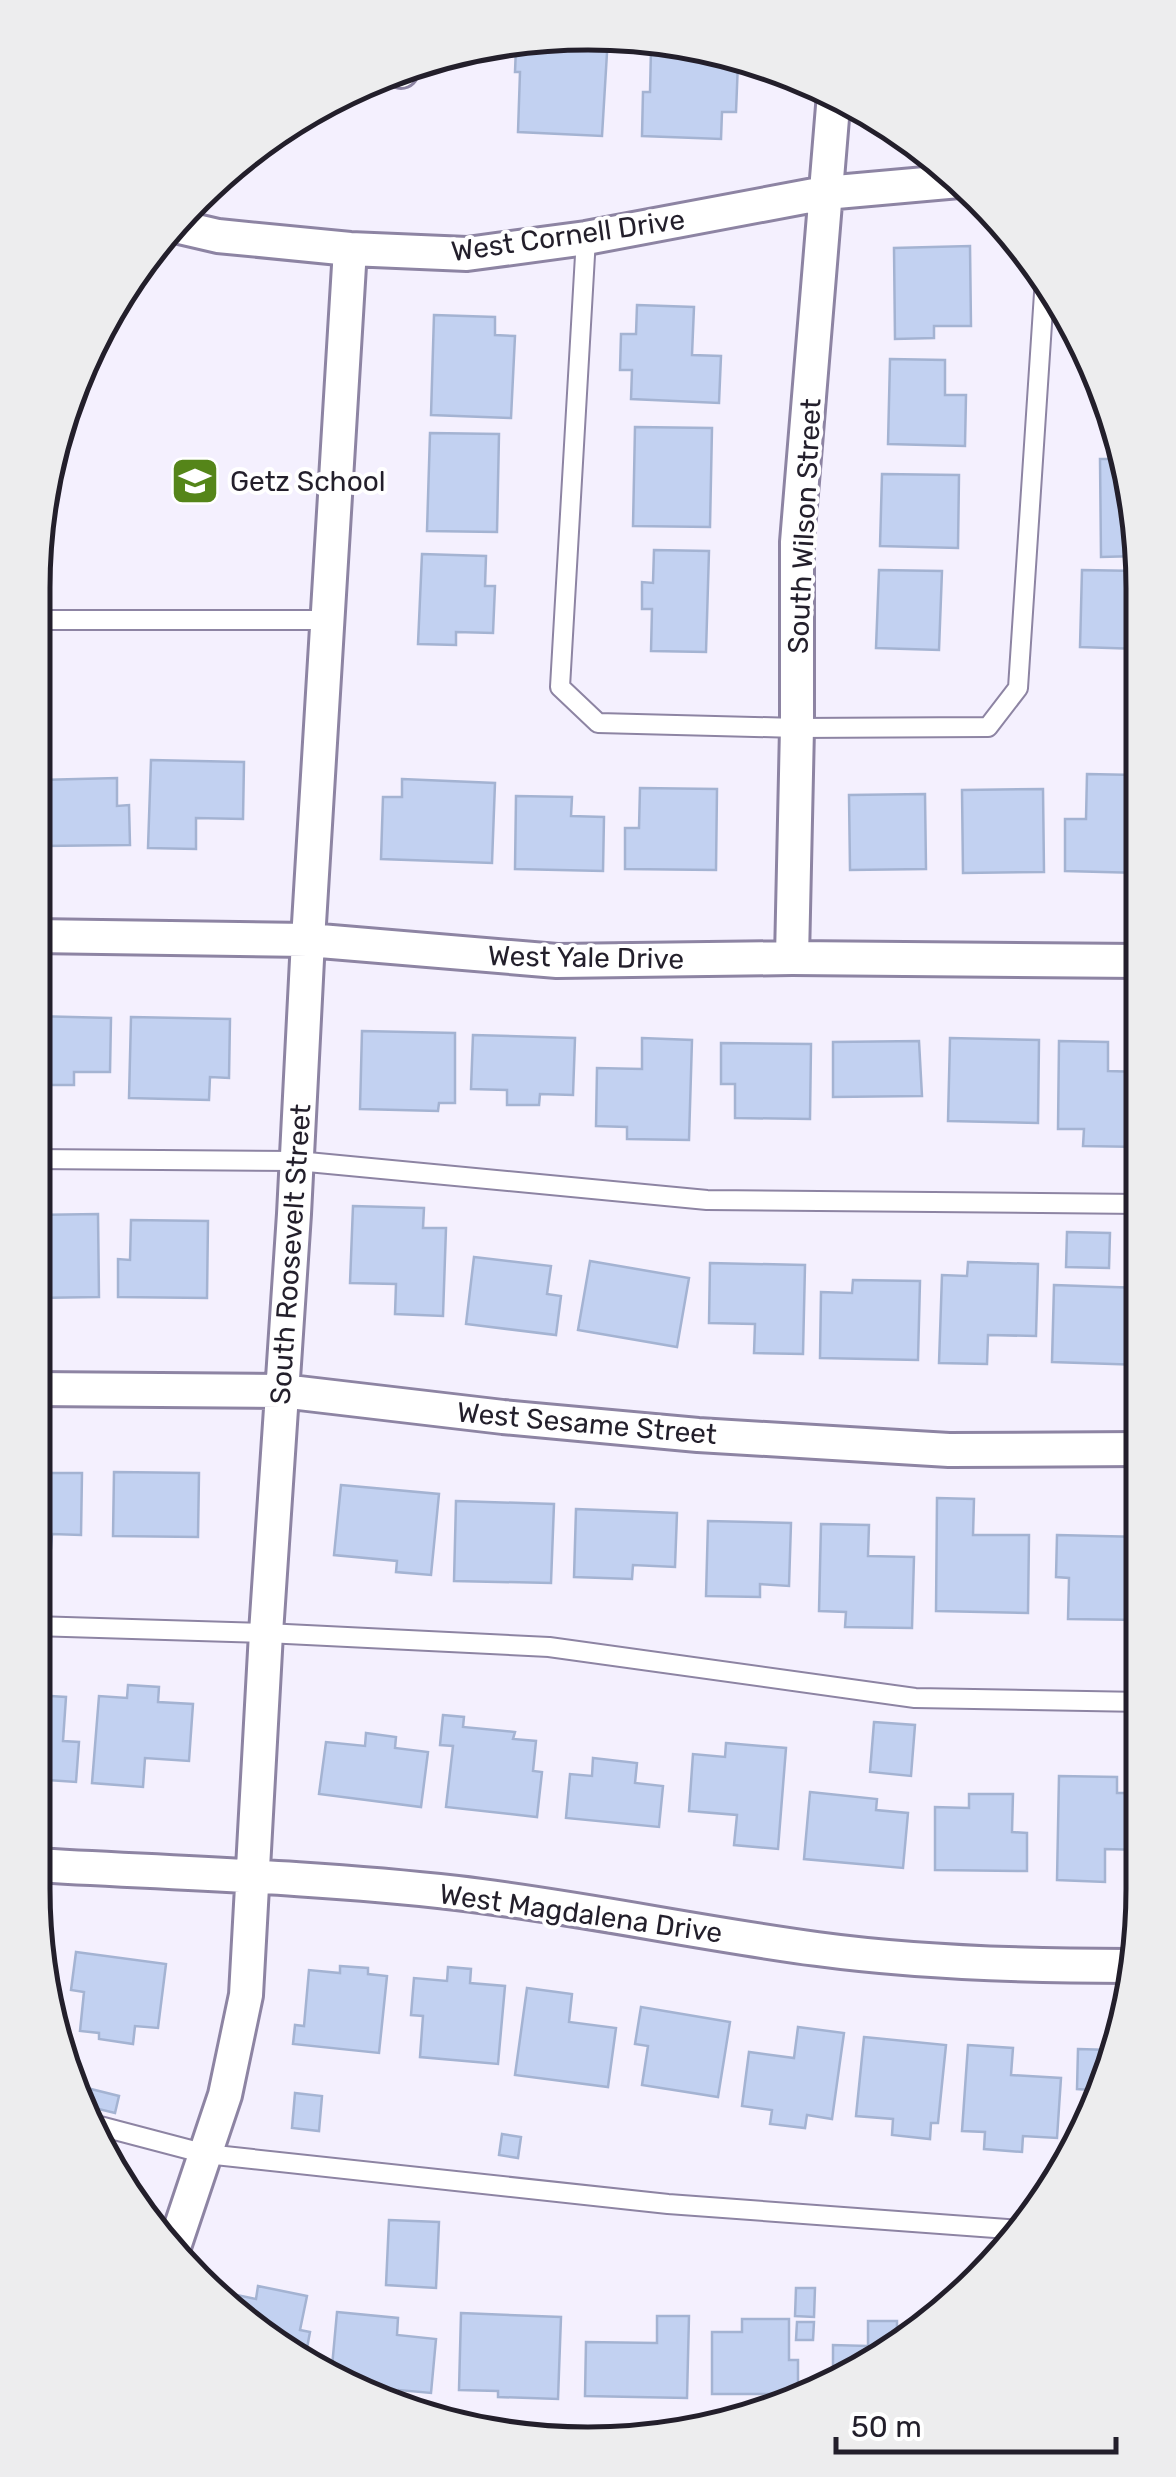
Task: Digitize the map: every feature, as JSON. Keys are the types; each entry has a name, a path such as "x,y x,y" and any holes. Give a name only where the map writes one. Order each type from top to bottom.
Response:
{"street":[{"name":"South Wilson Street","path":"792,958 797,542 833,109"},
{"name":"West Cornell Drive","path":"188,229 218,236 350,249 467,254 586,238 826,193 941,182"},
{"name":"South Roosevelt Street","path":"178,2237 225,2094 246,1995 350,249"},
{"name":"West Yale Drive","path":"50,936 308,940 557,961 1126,961"},
{"name":"West Sesame Street","path":"50,1389 282,1391 502,1418 698,1435 949,1450 1126,1449"},
{"name":"West Magdalena Drive","path":"50,1866 471,1895 576,1908 819,1949 1011,1966 1120,1966"}],"lane":[{"path":"586,238 560,687 598,723 988,727 1018,688 1043,302"},
{"path":"50,620 328,620"},
{"path":"50,1158 297,1160 707,1200 1126,1204"},
{"path":"50,1627 549,1647 915,1698 1126,1702"},
{"path":"105,2127 206,2154 668,2204 1005,2229"}],"building":[{"path":"607,51 602,136 518,132 520,72 515,72 516,55"},
{"path":"651,54 738,71 736,112 722,112 721,139 642,136 643,92 650,92"},
{"path":"970,246 971,326 934,326 934,338 895,339 894,248"},
{"path":"637,305 694,307 692,355 721,356 719,403 631,399 632,370 620,370 621,334 636,334"},
{"path":"434,315 495,317 495,335 515,336 511,418 431,415"},
{"path":"890,359 945,360 945,395 966,395 965,446 888,444"},
{"path":"635,427 712,428 710,527 633,526"},
{"path":"430,433 499,434 497,532 427,531"},
{"path":"1100,459 1110,459 1125,556 1101,557"},
{"path":"882,474 959,475 958,548 880,546"},
{"path":"654,550 709,551 706,652 651,651 652,609 642,609 642,582 653,583"},
{"path":"422,554 486,556 485,586 495,586 493,633 456,632 456,645 418,644"},
{"path":"879,570 942,571 939,650 876,648"},
{"path":"1082,570 1126,571 1126,649 1080,647"},
{"path":"151,760 244,762 243,819 196,818 196,849 148,848"},
{"path":"1087,774 1126,775 1126,873 1065,871 1065,819 1086,819"},
{"path":"117,778 117,806 129,805 130,845 50,846 50,780"},
{"path":"402,779 495,783 492,863 381,859 383,797 402,797"},
{"path":"640,788 717,789 716,870 625,869 625,828 639,828"},
{"path":"1043,789 1044,872 963,873 962,790"},
{"path":"925,794 926,869 850,870 849,795"},
{"path":"516,796 572,797 571,816 604,817 603,871 515,869"},
{"path":"50,1016 111,1018 110,1072 74,1072 74,1085 50,1085"},
{"path":"131,1017 230,1019 229,1078 210,1077 209,1100 129,1098"},
{"path":"362,1031 455,1033 455,1103 439,1103 438,1111 360,1109"},
{"path":"473,1035 575,1038 573,1095 540,1094 539,1105 507,1105 507,1090 471,1089"},
{"path":"642,1038 692,1040 689,1140 627,1139 627,1127 596,1126 597,1068 642,1069"},
{"path":"950,1038 1039,1040 1038,1123 948,1121"},
{"path":"919,1041 922,1096 833,1097 833,1042"},
{"path":"1059,1041 1108,1042 1108,1071 1126,1072 1126,1147 1083,1146 1084,1129 1058,1129"},
{"path":"721,1043 811,1044 810,1119 735,1118 735,1084 721,1084"},
{"path":"353,1206 424,1208 423,1228 446,1228 443,1316 395,1314 396,1284 350,1283"},
{"path":"98,1214 99,1297 50,1298 50,1215"},
{"path":"131,1220 208,1221 207,1298 118,1297 118,1259 130,1260"},
{"path":"1067,1232 1110,1233 1109,1268 1066,1267"},
{"path":"474,1257 551,1266 547,1294 561,1296 556,1335 466,1324"},
{"path":"590,1261 689,1278 677,1347 578,1330"},
{"path":"968,1262 1038,1264 1036,1336 988,1335 987,1364 939,1363 942,1275 967,1276"},
{"path":"710,1263 805,1265 803,1354 754,1353 755,1324 709,1323"},
{"path":"853,1280 920,1281 918,1360 820,1358 821,1292 852,1293"},
{"path":"1054,1285 1126,1287 1126,1364 1052,1362"},
{"path":"114,1472 199,1473 198,1537 113,1536"},
{"path":"50,1473 82,1473 81,1535 52,1534 51,1548"},
{"path":"341,1485 439,1494 431,1575 396,1572 397,1561 334,1555"},
{"path":"937,1498 974,1499 973,1535 1029,1535 1028,1613 936,1611"},
{"path":"456,1501 554,1504 551,1583 454,1581"},
{"path":"576,1509 677,1513 675,1567 633,1565 632,1579 574,1577"},
{"path":"708,1521 791,1523 789,1586 760,1584 760,1597 706,1596"},
{"path":"821,1524 869,1525 868,1556 914,1557 912,1628 845,1627 846,1612 819,1611"},
{"path":"1057,1535 1126,1537 1126,1620 1068,1619 1069,1578 1056,1577"},
{"path":"128,1685 159,1687 158,1702 193,1704 189,1761 145,1758 143,1787 92,1783 99,1696 127,1698"},
{"path":"50,1696 66,1697 63,1741 79,1742 76,1782 50,1780"},
{"path":"443,1715 464,1717 463,1727 515,1732 513,1739 536,1741 533,1771 542,1772 537,1817 446,1807 453,1746 440,1745"},
{"path":"874,1722 915,1725 911,1776 870,1772"},
{"path":"366,1733 396,1737 395,1748 428,1752 421,1807 319,1794 326,1742 365,1746"},
{"path":"726,1743 786,1748 778,1849 734,1845 737,1815 689,1811 693,1754 725,1757"},
{"path":"593,1758 637,1763 635,1783 663,1786 659,1827 566,1818 570,1774 592,1776"},
{"path":"1059,1776 1117,1777 1117,1793 1126,1793 1126,1850 1105,1849 1105,1882 1057,1880"},
{"path":"810,1792 877,1799 876,1810 908,1813 903,1868 804,1859"},
{"path":"969,1794 1013,1794 1012,1832 1027,1833 1027,1871 935,1870 935,1807 969,1808"},
{"path":"76,1952 166,1964 158,2028 135,2026 133,2044 99,2039 99,2033 80,2031 84,1992 71,1990"},
{"path":"340,1966 368,1968 368,1974 387,1976 379,2053 293,2044 295,2025 304,2026 309,1970 340,1973"},
{"path":"448,1967 471,1969 470,1983 505,1986 498,2064 420,2057 423,2016 411,2015 414,1978 447,1981"},
{"path":"527,1988 572,1994 569,2022 616,2028 608,2087 515,2075"},
{"path":"641,2007 730,2022 718,2097 642,2085 648,2046 635,2044"},
{"path":"798,2027 844,2033 832,2119 807,2115 805,2128 770,2124 772,2110 742,2106 749,2052 794,2058"},
{"path":"864,2037 946,2045 938,2123 931,2123 930,2139 892,2135 893,2119 856,2116"},
{"path":"968,2045 1013,2048 1011,2075 1061,2078 1057,2138 1023,2136 1022,2152 984,2149 985,2132 962,2131"},
{"path":"1078,2049 1101,2050 1087,2090 1077,2089"},
{"path":"89,2088 119,2096 115,2113 97,2109"},
{"path":"295,2093 322,2096 319,2131 292,2128"},
{"path":"502,2134 521,2137 518,2158 499,2155"},
{"path":"389,2220 439,2222 436,2288 386,2285"},
{"path":"258,2286 307,2296 300,2330 310,2332 307,2347 235,2295 256,2299"},
{"path":"796,2288 815,2288 814,2317 795,2316"},
{"path":"337,2312 398,2318 397,2335 436,2339 431,2393 399,2392 332,2362"},
{"path":"461,2313 561,2317 558,2399 498,2397 498,2391 459,2390"},
{"path":"657,2316 689,2316 687,2398 585,2396 586,2342 657,2343"},
{"path":"742,2319 789,2319 789,2360 798,2360 798,2384 772,2394 712,2394 712,2332 742,2332"},
{"path":"868,2321 897,2321 897,2329 833,2368 833,2345 868,2346"},
{"path":"797,2322 814,2322 813,2340 796,2340"}],"place":[{"name":"Getz School","path":"195,481"}]}
